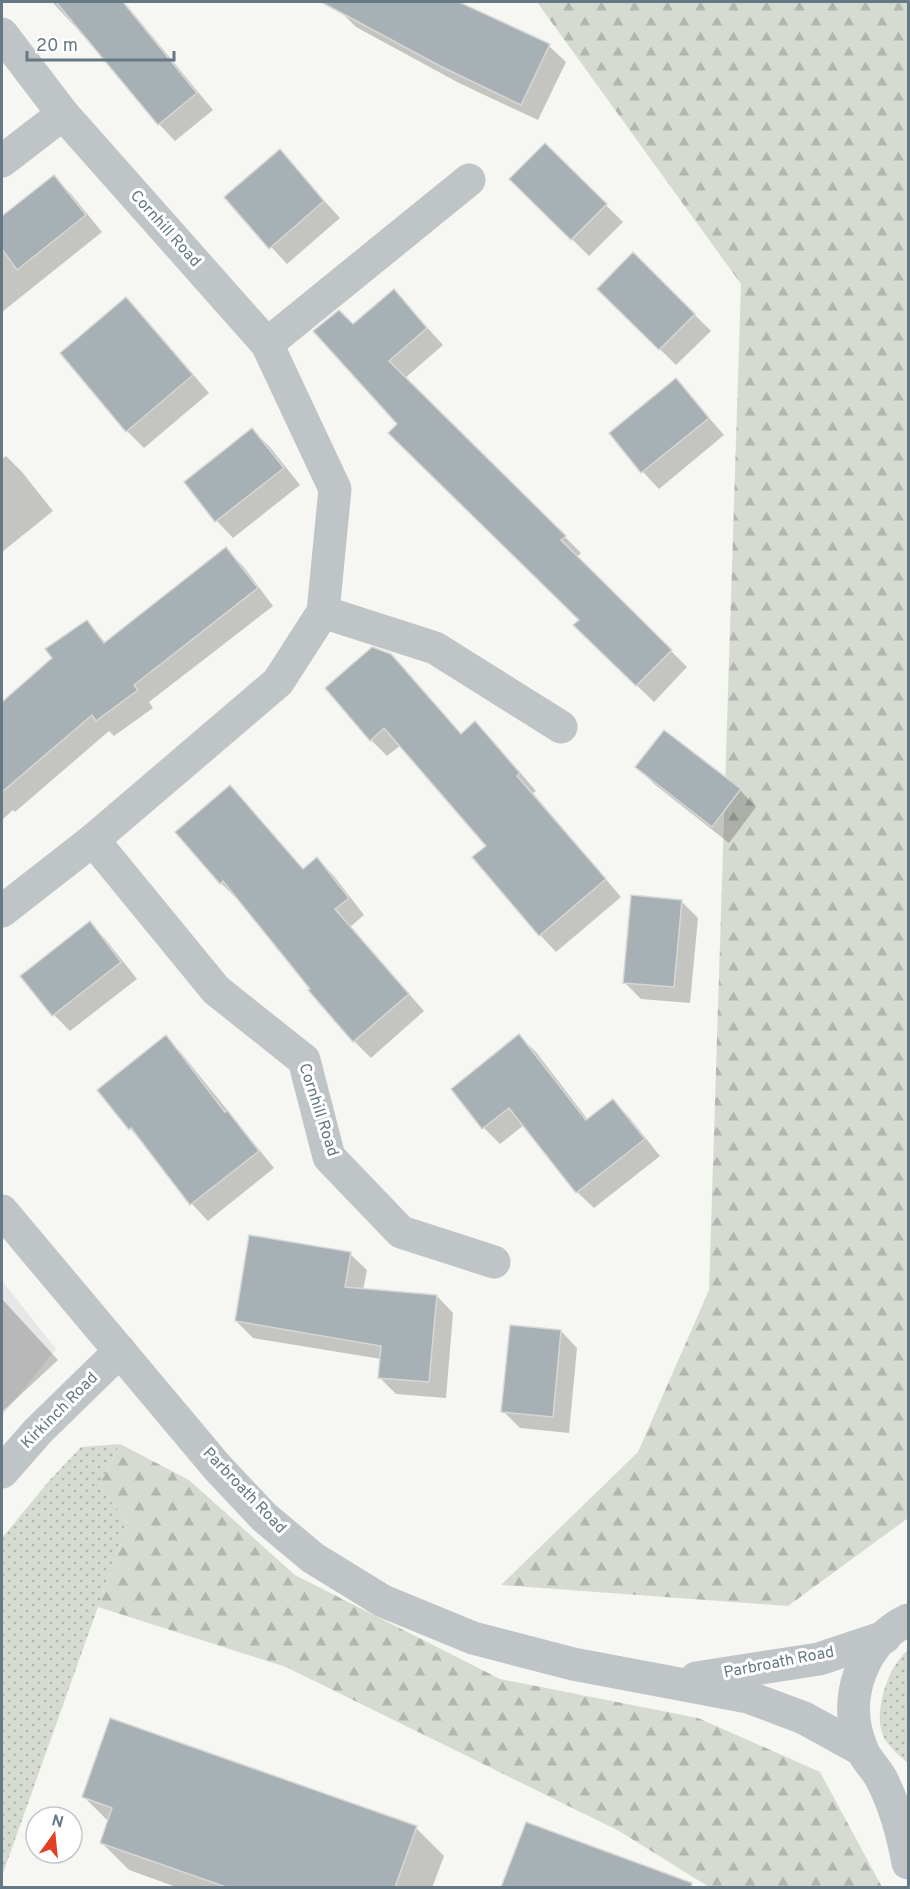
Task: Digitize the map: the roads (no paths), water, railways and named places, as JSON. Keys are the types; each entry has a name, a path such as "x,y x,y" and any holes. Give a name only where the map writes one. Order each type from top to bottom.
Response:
{"street":[{"name":"Cornhill Road","path":"2,34 63,114 267,344 335,489 323,612 278,682 93,840 2,911"},
{"path":"2,160 63,114"},
{"path":"267,344 469,180"},
{"path":"323,612 435,648 561,727"},
{"name":"Cornhill Road","path":"93,840 216,990 304,1060 329,1157 401,1232 494,1263"},
{"name":"Parbroath Road","path":"2,1211 217,1467 264,1517 313,1558 383,1601 473,1638 573,1664 748,1697 804,1718 862,1750"},
{"name":"Kirkinch Road","path":"2,1472 38,1431 120,1351"},
{"path":"897,1628 870,1652 856,1682 853,1717 862,1750 882,1779 903,1834 909,1863"},
{"name":"Parbroath Road","path":"670,1681 819,1659 897,1628"},
{"path":"882,1779 909,1798"}]}
